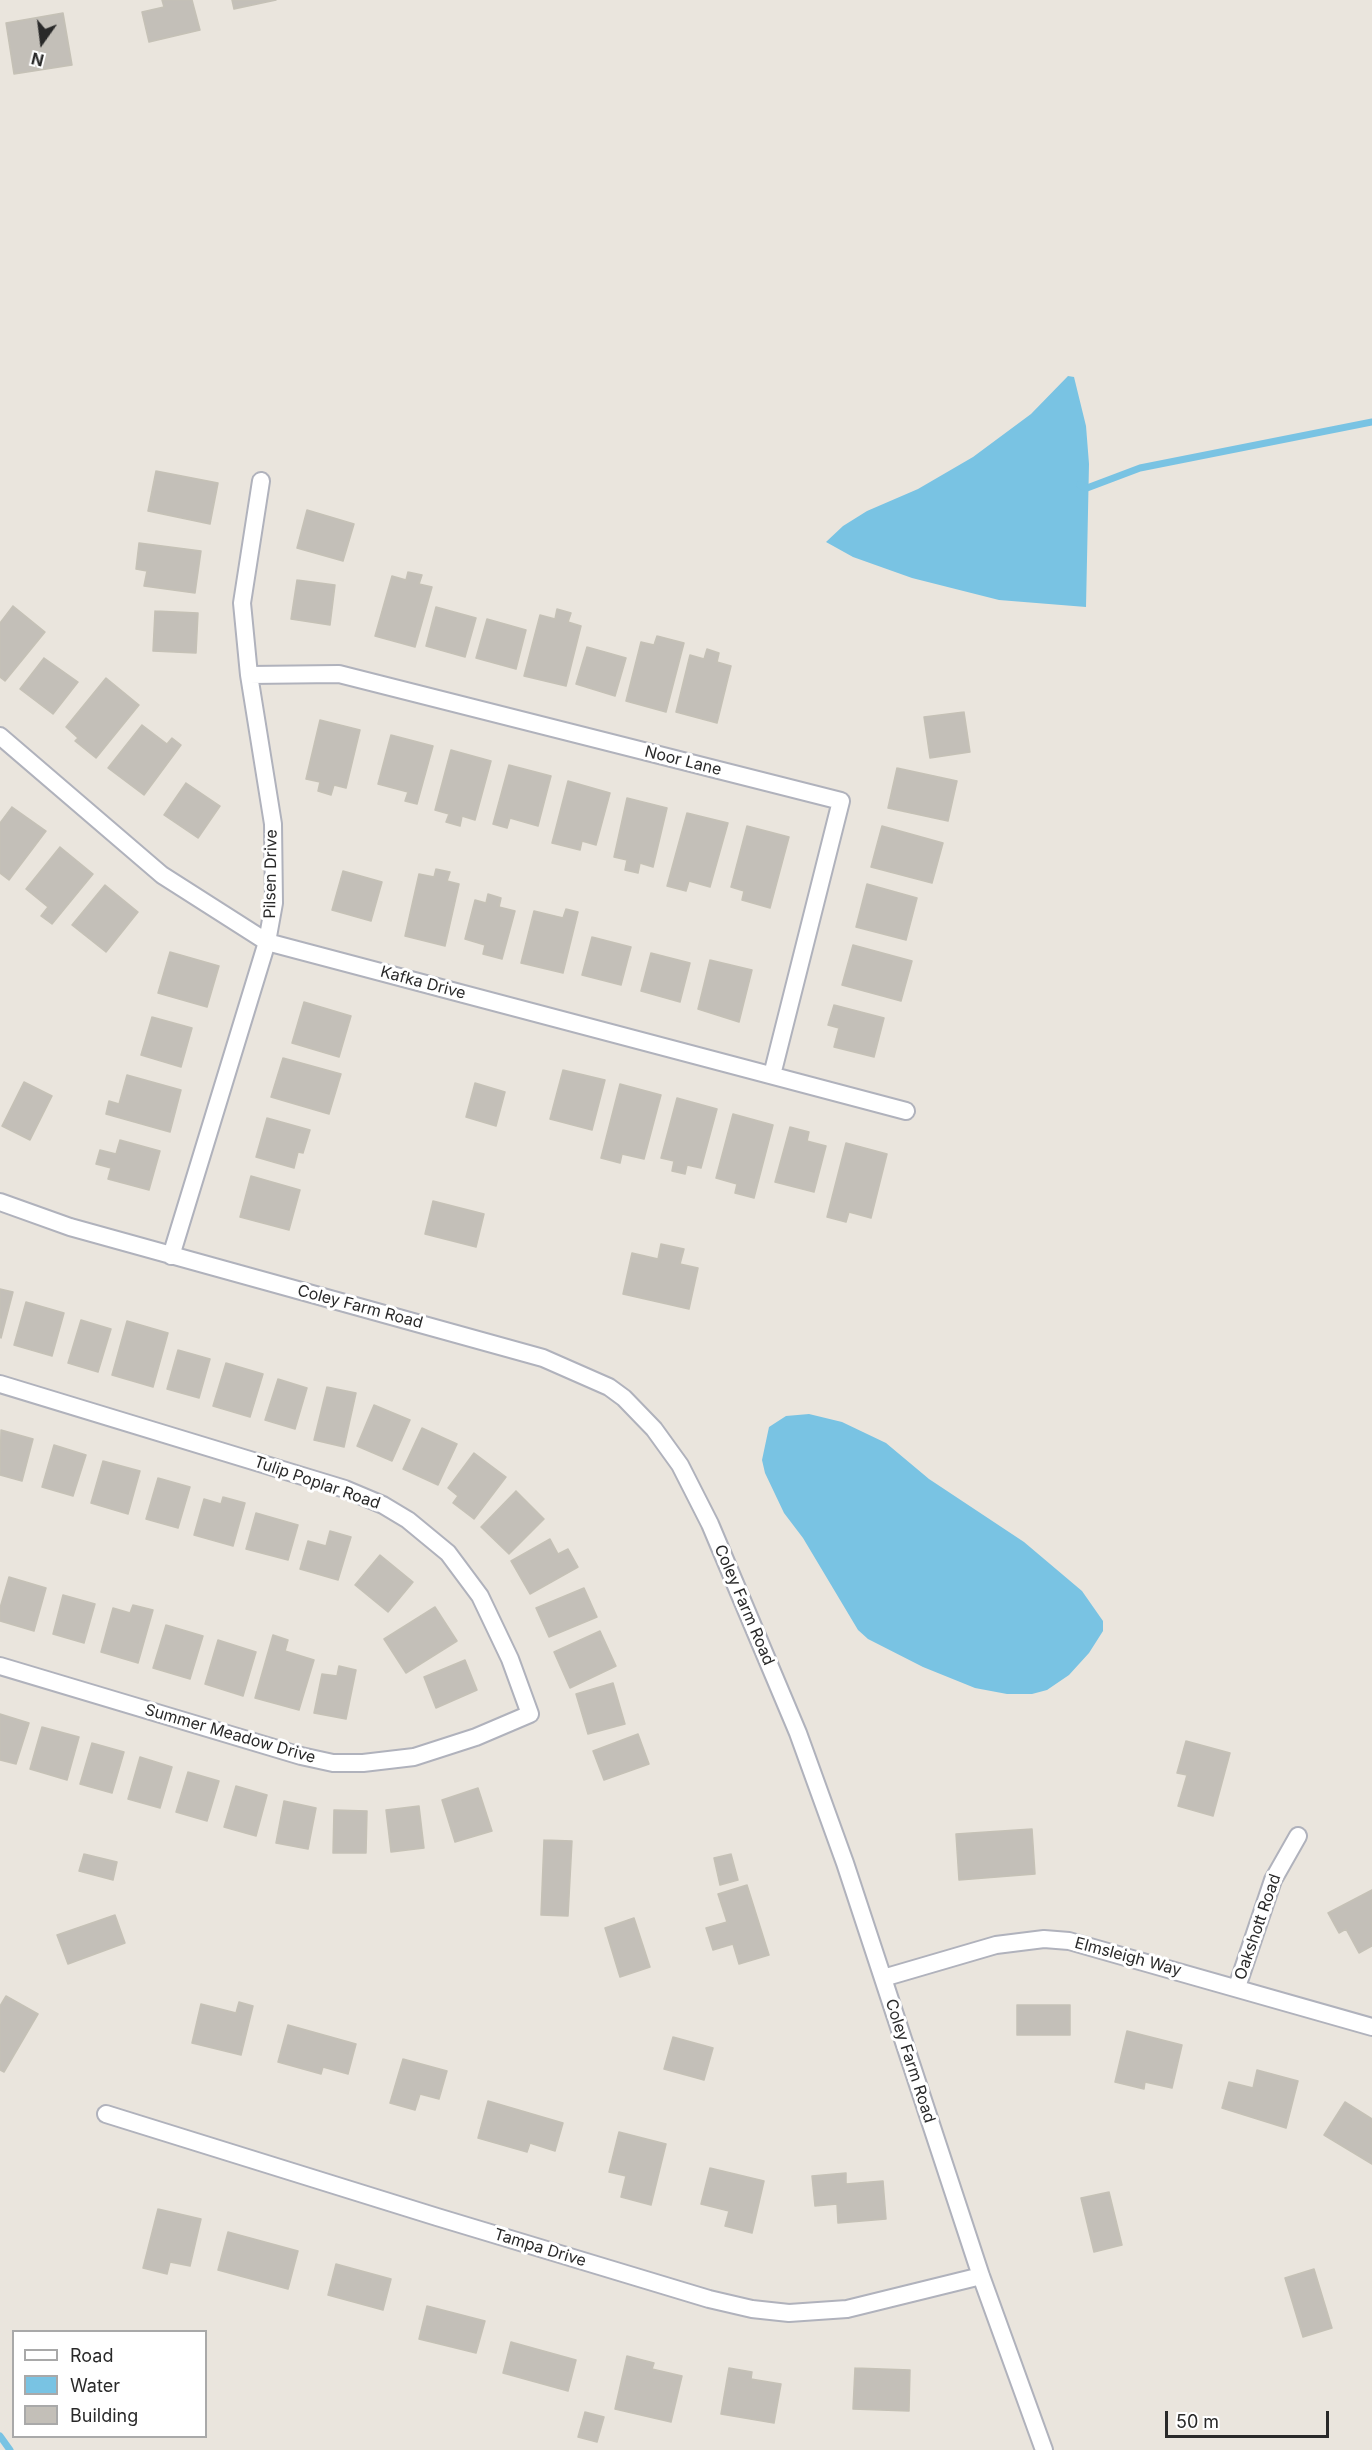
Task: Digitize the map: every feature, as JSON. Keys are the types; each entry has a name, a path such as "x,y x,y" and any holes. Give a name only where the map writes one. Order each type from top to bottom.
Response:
{"street":[{"name":"Pilsen Drive","path":"171,1256 267,942 273,903 273,824 249,675 242,603 261,481"},
{"name":"Noor Lane","path":"249,675 339,674 841,801 772,1075"},
{"name":"Kafka Drive","path":"0,736 162,875 267,942 906,1111"},
{"name":"Coley Farm Road","path":"0,1202 70,1227 543,1358 601,1383 639,1412 668,1446 710,1524 798,1733 883,1978 981,2276 1044,2450"},
{"name":"Tulip Poplar Road","path":"0,1384 345,1489 383,1504 408,1520 448,1553 480,1596 510,1659 530,1714"},
{"name":"Summer Meadow Drive","path":"0,1666 301,1756 333,1763 363,1763 414,1757 476,1737 530,1714"},
{"name":"Oakshott Road","path":"1237,1987 1272,1880 1298,1836"},
{"name":"Elmsleigh Way","path":"883,1978 986,1947 1044,1939 1070,1941 1372,2027"},
{"name":"Tampa Drive","path":"106,2114 709,2299 752,2309 789,2313 847,2309 981,2276"}],"water":[{"path":"1068,376 1074,377 1086,426 1089,464 1086,607 999,600 912,578 853,557 826,542 843,526 867,511 918,489 973,457 1031,414"},
{"path":"809,1414 842,1422 886,1443 929,1479 1024,1542 1082,1591 1103,1621 1103,1631 1089,1653 1069,1675 1047,1690 1032,1694 1007,1694 975,1688 923,1667 868,1639 858,1630 803,1538 784,1513 765,1473 762,1460 769,1427 786,1416"}],"building":[{"path":"162,0 192,0 200,30 149,42 142,12 164,7"},
{"path":"232,0 276,0 234,9"},
{"path":"63,13 72,65 14,74 6,23"},
{"path":"156,471 218,483 210,524 148,511"},
{"path":"307,510 354,524 343,561 297,548"},
{"path":"139,543 201,551 195,593 144,586 147,571 136,569"},
{"path":"408,572 422,575 419,584 432,587 415,647 375,636 392,576 406,580"},
{"path":"297,580 335,585 330,625 291,619"},
{"path":"13,606 45,632 5,681 0,677 0,623"},
{"path":"436,607 476,618 465,657 426,646"},
{"path":"557,609 571,613 568,622 581,626 566,686 524,676 540,615 555,619"},
{"path":"155,611 198,613 196,653 153,651"},
{"path":"487,619 526,630 516,669 476,658"},
{"path":"657,636 684,643 666,712 626,701 641,642 654,645"},
{"path":"587,647 626,658 615,696 576,684"},
{"path":"707,649 719,653 717,662 731,666 717,723 676,712 690,655 704,659"},
{"path":"44,658 78,682 53,714 20,689"},
{"path":"106,678 139,705 96,758 75,741 78,738 66,727"},
{"path":"964,712 970,752 930,758 924,717"},
{"path":"320,720 360,730 346,788 334,785 331,795 318,791 320,782 306,779"},
{"path":"142,725 167,744 172,738 181,745 144,795 108,768"},
{"path":"391,735 433,746 417,804 405,801 408,792 378,784"},
{"path":"451,750 491,761 475,820 462,816 460,826 446,822 449,814 435,810"},
{"path":"509,765 551,776 538,826 510,818 507,828 493,824"},
{"path":"897,768 957,781 948,821 888,808"},
{"path":"568,781 610,793 596,845 582,841 580,850 552,843"},
{"path":"186,783 220,806 198,838 164,815"},
{"path":"627,798 667,808 653,867 640,863 638,873 625,870 627,860 614,857"},
{"path":"12,807 46,831 9,880 0,873 0,823"},
{"path":"687,813 728,823 710,887 689,881 686,891 667,886"},
{"path":"747,826 789,837 770,908 742,900 744,891 731,887"},
{"path":"882,826 943,843 932,883 871,867"},
{"path":"60,847 93,874 52,924 41,916 48,907 26,889"},
{"path":"436,869 450,872 447,881 459,884 445,946 405,936 419,874 434,877"},
{"path":"343,871 382,882 371,921 332,910"},
{"path":"867,884 917,898 906,940 856,927"},
{"path":"105,885 138,912 106,952 72,925"},
{"path":"488,894 501,898 499,907 515,911 502,959 483,954 485,945 465,939 475,900 486,903"},
{"path":"566,909 578,912 563,973 521,963 534,911 563,918"},
{"path":"592,937 631,947 621,985 582,975"},
{"path":"853,945 912,961 901,1001 842,985"},
{"path":"170,952 219,966 207,1007 158,993"},
{"path":"651,953 690,963 680,1002 641,991"},
{"path":"710,960 752,970 739,1022 698,1009"},
{"path":"304,1002 351,1016 339,1057 292,1043"},
{"path":"834,1005 884,1018 874,1057 834,1047 839,1028 828,1025"},
{"path":"152,1017 192,1028 181,1067 141,1055"},
{"path":"283,1058 341,1074 329,1114 271,1097"},
{"path":"563,1070 605,1080 592,1130 550,1119"},
{"path":"127,1075 181,1090 170,1132 106,1114 109,1101 119,1104"},
{"path":"24,1082 52,1096 30,1140 2,1126"},
{"path":"475,1083 505,1092 496,1126 466,1117"},
{"path":"620,1084 661,1095 644,1159 622,1154 620,1163 601,1158"},
{"path":"677,1098 717,1109 701,1168 687,1165 685,1174 672,1171 674,1161 661,1158"},
{"path":"733,1114 773,1125 754,1198 735,1193 737,1184 716,1178"},
{"path":"267,1118 310,1130 303,1153 298,1152 294,1168 256,1157"},
{"path":"790,1127 809,1132 807,1141 826,1146 814,1192 775,1182"},
{"path":"120,1140 160,1151 149,1190 108,1179 111,1168 96,1164 100,1150 116,1154"},
{"path":"846,1143 887,1154 871,1218 849,1212 846,1222 827,1217"},
{"path":"251,1176 300,1190 289,1230 240,1217"},
{"path":"433,1201 484,1214 476,1247 425,1234"},
{"path":"661,1244 684,1249 680,1264 698,1268 689,1309 623,1294 632,1253 658,1259"},
{"path":"0,1289 13,1292 1,1338 0,1337"},
{"path":"26,1302 64,1313 52,1356 14,1345"},
{"path":"81,1320 111,1329 98,1372 68,1363"},
{"path":"127,1321 168,1333 153,1387 112,1375"},
{"path":"178,1350 210,1359 199,1398 167,1389"},
{"path":"226,1363 263,1374 250,1417 213,1406"},
{"path":"278,1379 307,1388 295,1429 265,1420"},
{"path":"327,1387 356,1393 344,1447 314,1440"},
{"path":"374,1405 410,1420 392,1461 357,1446"},
{"path":"422,1428 457,1444 438,1485 403,1469"},
{"path":"1,1430 33,1439 22,1481 0,1475"},
{"path":"54,1445 86,1455 73,1496 42,1487"},
{"path":"474,1453 506,1477 474,1519 453,1503 458,1496 448,1488"},
{"path":"103,1461 140,1471 128,1514 91,1503"},
{"path":"158,1478 190,1487 178,1528 146,1519"},
{"path":"516,1491 544,1519 509,1554 481,1527"},
{"path":"223,1497 245,1503 233,1546 194,1535 204,1499 221,1504"},
{"path":"256,1513 298,1525 288,1560 246,1549"},
{"path":"330,1531 351,1537 338,1580 300,1569 308,1541 326,1546"},
{"path":"550,1539 558,1554 568,1549 578,1567 530,1594 511,1561"},
{"path":"380,1555 413,1582 388,1612 355,1585"},
{"path":"9,1577 46,1588 34,1631 0,1621 0,1608"},
{"path":"584,1588 597,1617 549,1637 536,1608"},
{"path":"63,1595 95,1604 84,1643 53,1634"},
{"path":"133,1605 153,1610 138,1663 101,1652 113,1608 130,1613"},
{"path":"435,1607 457,1641 406,1673 384,1639"},
{"path":"166,1625 203,1636 190,1679 153,1668"},
{"path":"600,1631 616,1666 570,1688 554,1652"},
{"path":"273,1635 288,1640 285,1651 314,1660 299,1710 255,1698"},
{"path":"218,1640 256,1652 243,1696 205,1684"},
{"path":"465,1660 477,1690 436,1708 424,1677"},
{"path":"339,1666 356,1670 346,1719 314,1713 322,1674 337,1676"},
{"path":"613,1683 625,1724 588,1734 576,1694"},
{"path":"0,1714 29,1723 16,1764 0,1760"},
{"path":"42,1727 79,1737 67,1780 30,1769"},
{"path":"638,1734 649,1764 604,1780 593,1751"},
{"path":"1186,1741 1230,1753 1213,1816 1178,1806 1187,1775 1177,1773"},
{"path":"92,1743 124,1752 112,1793 80,1784"},
{"path":"140,1757 172,1767 160,1808 128,1799"},
{"path":"188,1772 219,1781 207,1821 176,1812"},
{"path":"236,1786 267,1795 256,1836 224,1827"},
{"path":"478,1788 492,1831 455,1842 442,1800"},
{"path":"284,1801 316,1808 308,1849 276,1843"},
{"path":"419,1806 424,1848 391,1852 386,1810"},
{"path":"334,1810 367,1811 366,1853 333,1853"},
{"path":"1032,1829 1035,1874 959,1880 956,1834"},
{"path":"544,1840 572,1841 568,1916 541,1915"},
{"path":"84,1854 117,1862 113,1880 79,1871"},
{"path":"731,1854 738,1880 720,1885 714,1858"},
{"path":"747,1885 769,1955 739,1964 733,1944 713,1950 706,1928 727,1922 718,1894"},
{"path":"1372,1890 1372,1946 1359,1953 1346,1929 1339,1933 1328,1913"},
{"path":"115,1915 125,1943 68,1964 57,1935"},
{"path":"634,1918 650,1967 620,1977 605,1928"},
{"path":"6,1996 38,2014 4,2072 0,2070 0,2006"},
{"path":"239,2002 253,2006 241,2055 192,2043 201,2004 236,2013"},
{"path":"1017,2005 1070,2005 1070,2035 1017,2035"},
{"path":"288,2025 356,2044 348,2074 323,2067 321,2074 278,2062"},
{"path":"1127,2031 1182,2045 1172,2088 1145,2082 1144,2089 1115,2082"},
{"path":"673,2037 713,2048 704,2080 664,2069"},
{"path":"403,2059 447,2071 439,2099 420,2094 415,2110 390,2103"},
{"path":"1257,2070 1298,2081 1286,2128 1222,2108 1229,2082 1253,2088"},
{"path":"488,2101 563,2123 555,2151 530,2143 527,2152 478,2138"},
{"path":"1345,2102 1372,2119 1372,2164 1324,2135"},
{"path":"619,2132 666,2144 651,2205 621,2197 626,2176 609,2172"},
{"path":"710,2168 764,2181 752,2233 725,2226 729,2211 701,2204"},
{"path":"846,2173 846,2184 883,2181 886,2219 838,2223 837,2204 815,2206 812,2176"},
{"path":"1109,2192 1122,2245 1094,2252 1081,2198"},
{"path":"158,2209 201,2219 190,2266 170,2262 167,2274 143,2268"},
{"path":"228,2232 298,2251 288,2289 218,2270"},
{"path":"336,2264 391,2279 383,2310 328,2295"},
{"path":"1314,2269 1332,2328 1303,2337 1285,2278"},
{"path":"427,2306 485,2321 476,2353 419,2339"},
{"path":"511,2342 576,2360 568,2391 503,2373"},
{"path":"627,2356 654,2363 652,2369 682,2376 671,2422 615,2409"},
{"path":"729,2368 752,2372 751,2379 781,2384 774,2423 721,2414"},
{"path":"855,2368 910,2370 909,2411 853,2409"},
{"path":"585,2412 604,2417 597,2442 578,2437"}],"waterway":[{"path":"1080,485 1087,488 1140,468 1372,422"},
{"path":"0,2436 10,2450"}]}
